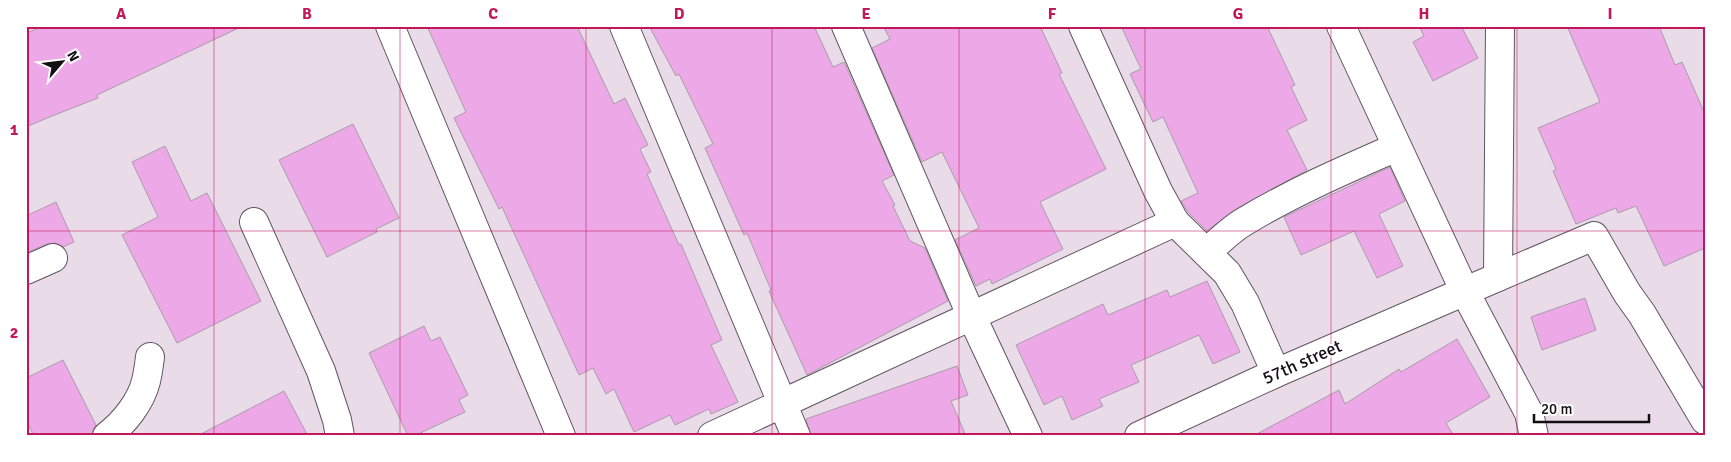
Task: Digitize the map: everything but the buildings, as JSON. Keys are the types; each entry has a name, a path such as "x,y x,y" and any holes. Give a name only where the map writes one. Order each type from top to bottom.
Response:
{"street":[{"path":"390,26 561,436"},
{"path":"624,26 796,436"},
{"path":"846,26 971,315 1028,436"},
{"path":"1083,26 1158,191 1175,222 1227,273 1246,303 1276,373"},
{"path":"1341,26 1465,292 1529,413 1534,436"},
{"path":"1498,277 1500,26"},
{"path":"1206,252 1240,224 1277,203 1320,181 1397,147"},
{"path":"254,222 321,371 337,420 340,436"},
{"path":"712,436 1175,222"},
{"name":"57th street","path":"1140,436 1276,373 1594,236 1705,420"},
{"path":"26,270 53,258"},
{"path":"106,436 122,422 137,403 146,382 150,357"}]}
